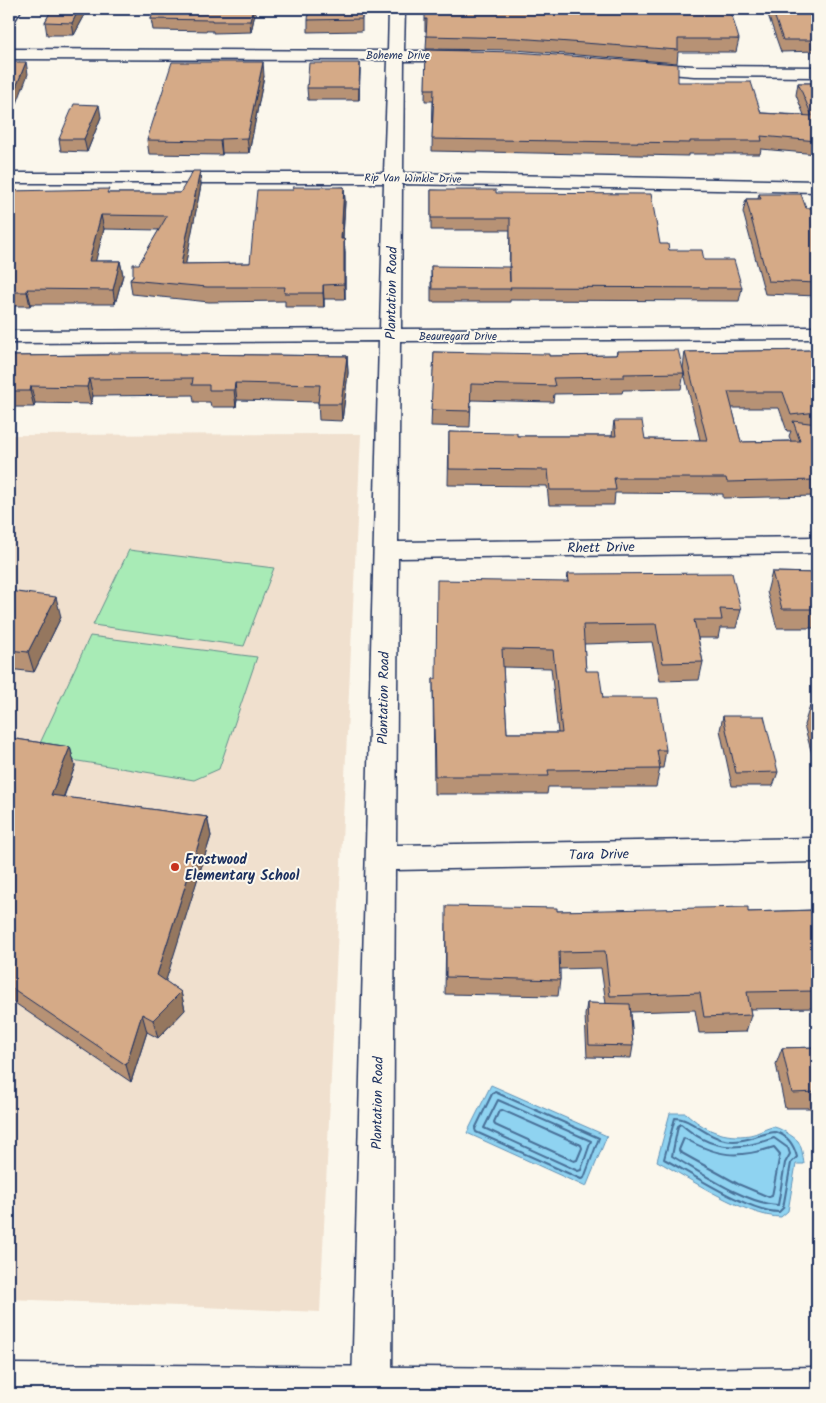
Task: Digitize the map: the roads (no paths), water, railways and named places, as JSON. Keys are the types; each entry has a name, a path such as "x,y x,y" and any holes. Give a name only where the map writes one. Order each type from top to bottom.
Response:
{"street":[{"name":"Plantation Road","path":"372,1386 397,9"},
{"name":"Boheme Drive","path":"9,54 476,56"},
{"path":"624,66 694,71 817,72"},
{"name":"Rip Van Winkle Drive","path":"9,178 393,178 817,186"},
{"name":"Beauregard Drive","path":"9,337 817,333"},
{"name":"Rhett Drive","path":"386,550 817,545"},
{"name":"Tara Drive","path":"381,858 817,850"},
{"path":"12,1387 372,1386 685,1392 817,1387"}],"water":[{"path":"491,1085 607,1136 586,1187 467,1133"},
{"path":"670,1113 686,1113 700,1124 715,1132 732,1136 755,1134 775,1127 796,1139 802,1152 804,1164 796,1164 788,1211 781,1217 751,1211 657,1161"}],"place":[{"name":"Frostwood Elementary School","path":"175,867"}]}
